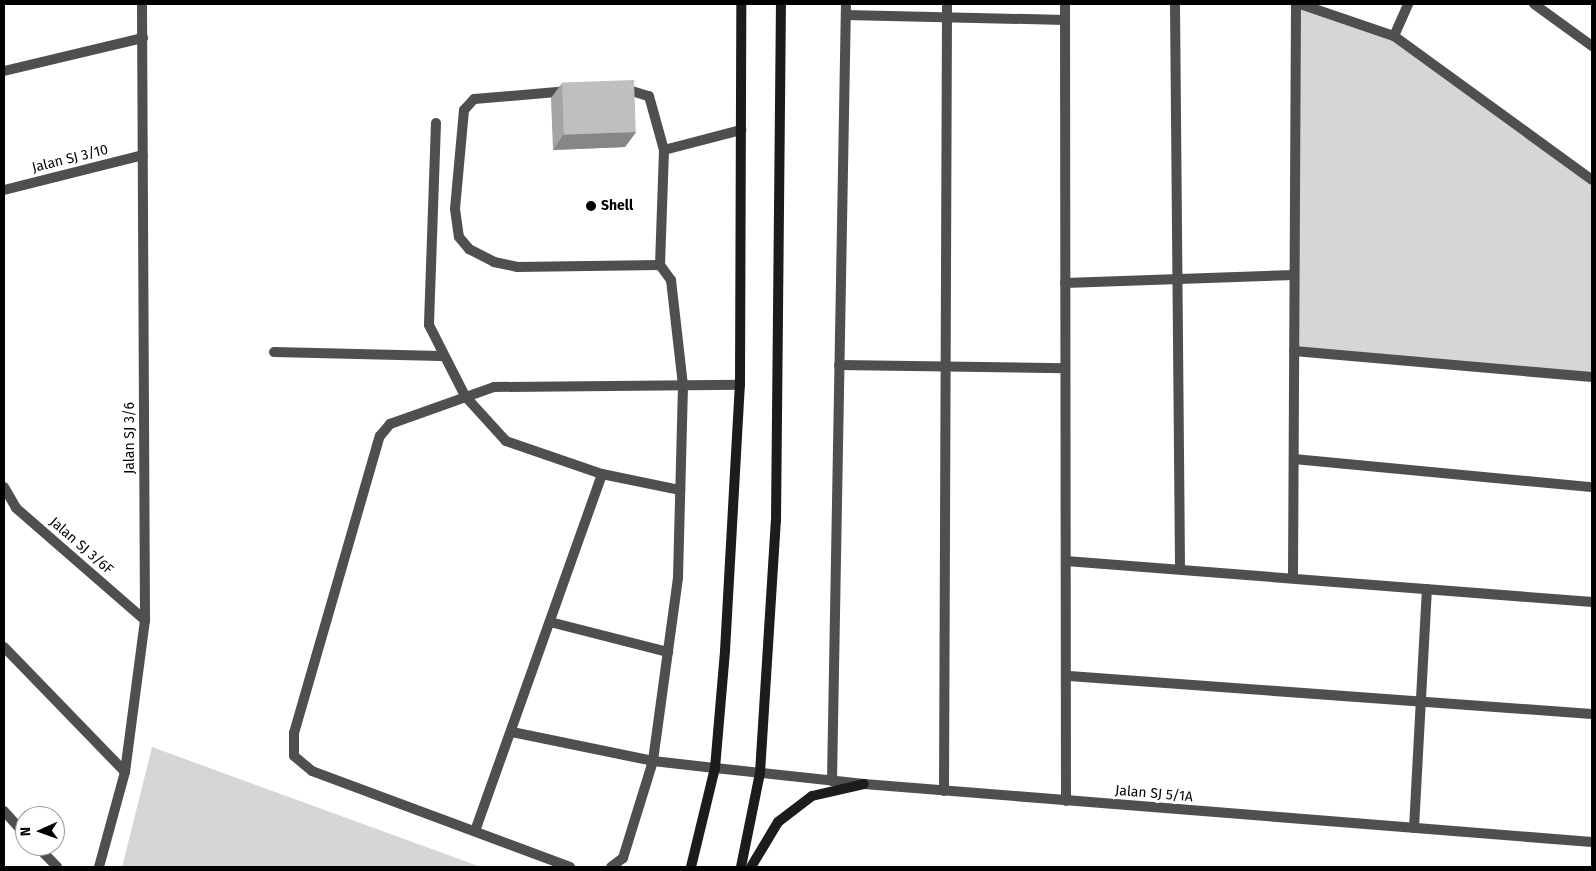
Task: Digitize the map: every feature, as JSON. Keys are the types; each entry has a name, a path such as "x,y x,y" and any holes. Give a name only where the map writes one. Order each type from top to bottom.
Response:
{"street":[{"name":"Jalan SJ 3/6","path":"99,867 125,772 145,620 142,4"},
{"path":"691,867 715,768 740,385 741,4"},
{"path":"741,867 760,773 776,521 781,4"},
{"path":"832,781 846,4"},
{"path":"944,791 944,368 947,4"},
{"path":"1065,4 1066,561 1069,676 1066,801"},
{"path":"1175,4 1180,570"},
{"path":"1292,578 1298,4 1394,36 1592,180"},
{"path":"1394,36 1408,4"},
{"path":"1534,4 1592,46"},
{"path":"846,15 946,20 1065,20"},
{"path":"4,71 143,38"},
{"path":"605,89 638,89 649,96 664,150 660,265 671,280 683,386 678,578 653,761 623,858 611,867"},
{"path":"585,90 474,99 464,110 455,208 459,237 469,249 488,260 516,267 660,265"},
{"path":"436,123 429,325 441,356 465,396 506,441 602,474 680,490"},
{"path":"664,150 740,130"},
{"name":"Jalan SJ 3/10","path":"4,190 143,155"},
{"path":"1065,284 1294,275"},
{"path":"1294,351 1592,377"},
{"path":"274,352 441,356"},
{"path":"839,365 944,368 1066,368"},
{"path":"570,867 312,771 294,756 294,733 380,436 390,424 494,387 740,385"},
{"path":"1294,459 1592,487"},
{"path":"476,831 602,474"},
{"name":"Jalan SJ 3/6F","path":"4,487 16,508 145,620"},
{"path":"1066,561 1592,602"},
{"path":"1414,828 1427,589"},
{"path":"550,622 668,652"},
{"path":"4,647 125,772"},
{"path":"1069,676 1421,704 1592,714"},
{"name":"Jalan SJ 5/1A","path":"512,732 653,761 832,781 1592,842"},
{"path":"751,867 778,822 812,796 864,784"},
{"path":"4,811 15,823"},
{"path":"47,856 57,867"}],"shaded area":[{"path":"1300,8 1392,38 1592,184 1592,373 1298,347"},
{"path":"152,747 481,867 122,867"}],"building":[{"path":"634,80 636,132 564,134 562,83"}],"place":[{"name":"Shell","path":"591,206"}]}
